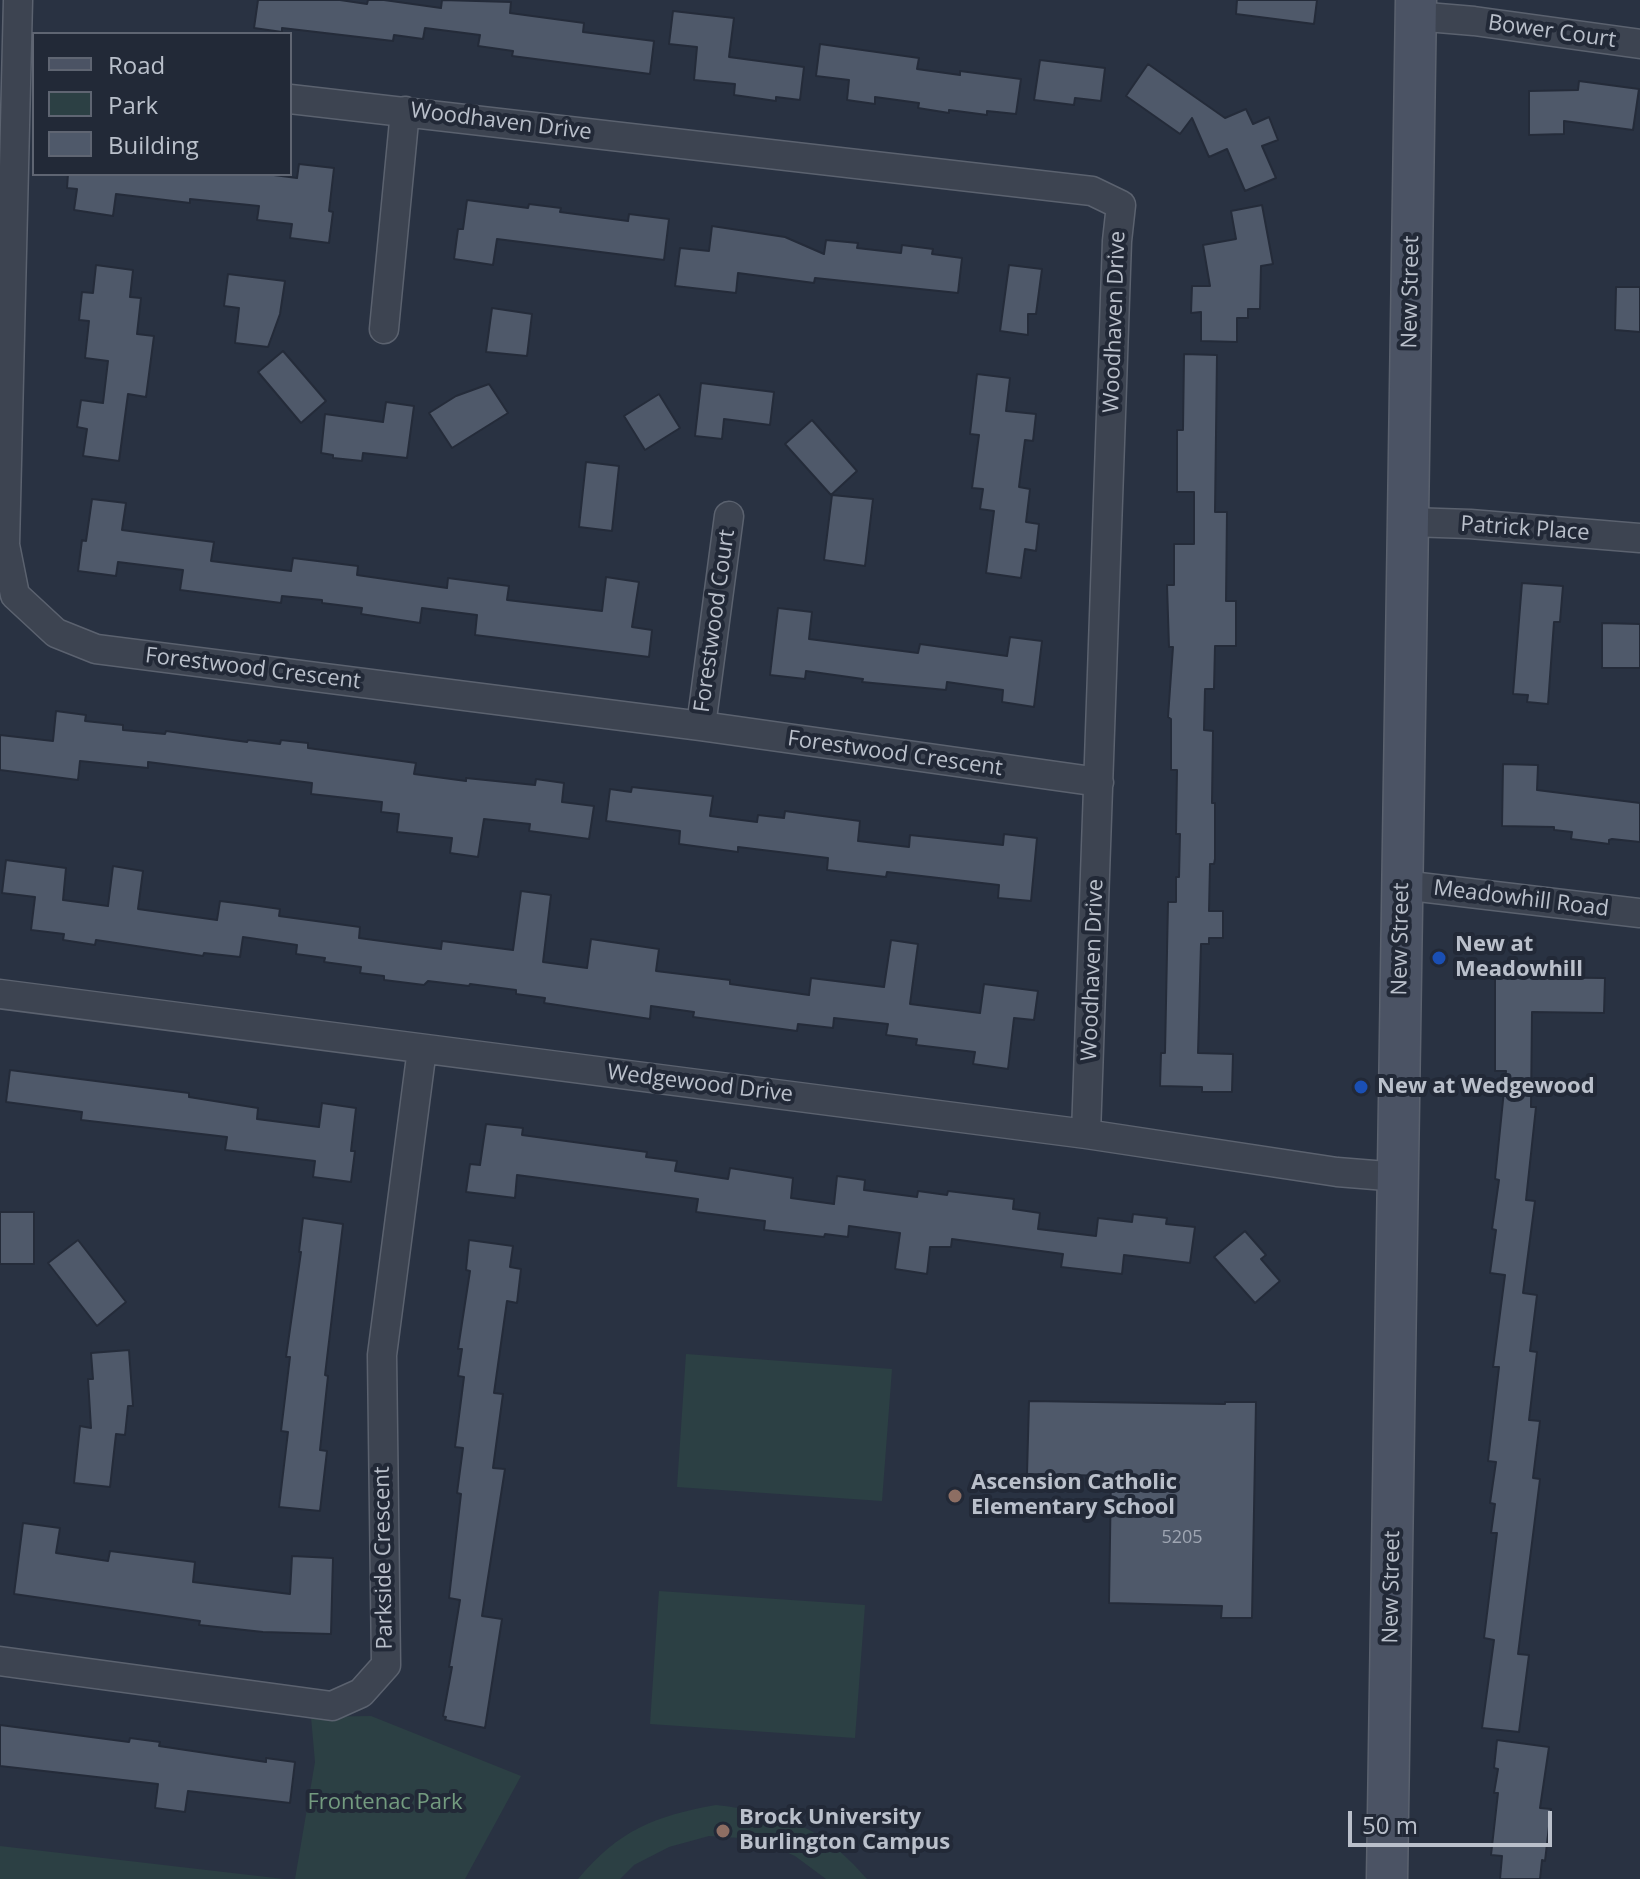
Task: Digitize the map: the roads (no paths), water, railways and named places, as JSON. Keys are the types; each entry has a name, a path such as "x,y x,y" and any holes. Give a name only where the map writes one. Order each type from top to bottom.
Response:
{"main road":[{"name":"New Street","path":"1387,1879 1416,8"}],"street":[{"name":"Forestwood Crescent","path":"18,0 26,72 5,545 15,595 56,633 96,649 701,726 1099,782"},
{"name":"Bower Court","path":"1416,8 1474,21 1640,44"},
{"name":"Woodhaven Drive","path":"292,99 1092,191 1121,205 1117,241 1086,1134"},
{"path":"384,329 405,111"},
{"name":"Forestwood Court","path":"701,726 729,516"},
{"name":"Patrick Place","path":"1409,522 1640,538"},
{"name":"Meadowhill Road","path":"1402,885 1640,913"},
{"name":"Wedgewood Drive","path":"0,994 1086,1134 1337,1172 1399,1177"},
{"name":"Parkside Crescent","path":"0,1661 332,1706 361,1693 386,1665 382,1355 422,1049"}],"place":[{"name":"New at Meadowhill","path":"1439,958"},
{"name":"New at Wedgewood","path":"1361,1087"},
{"name":"Ascension Catholic Elementary School","path":"955,1496"},
{"name":"Brock University Burlington Campus","path":"723,1831"}],"park label":[{"name":"Frontenac Park","path":"385,1803"}]}
